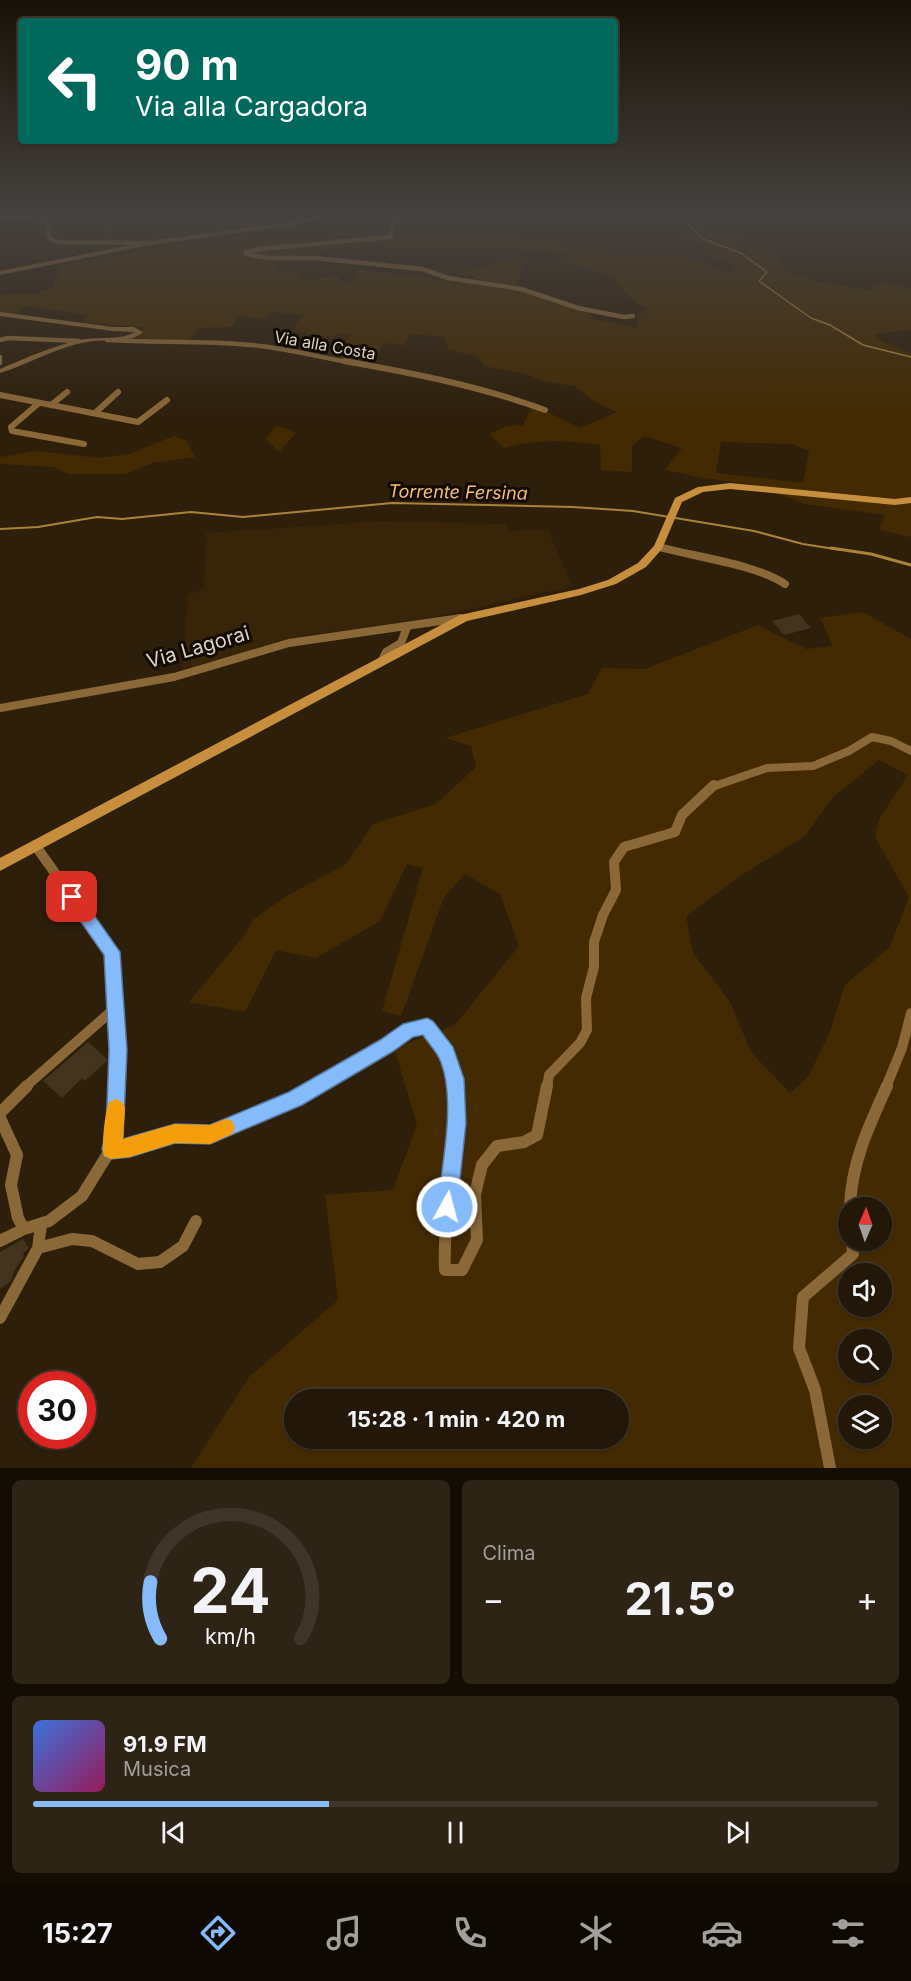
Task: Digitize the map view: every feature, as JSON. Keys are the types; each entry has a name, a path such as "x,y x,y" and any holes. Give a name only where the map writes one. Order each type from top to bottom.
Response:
{"main road":[{"name":"Via Lagorai","path":"0,865 464,618 581,592 612,582 642,565 658,547 676,503 689,493 723,486 895,502 911,500"}],"street":[{"path":"481,283 521,288 578,308 624,317 633,316"},
{"path":"0,314 113,329 134,328 140,332 132,337 79,341 8,338 0,340"},
{"path":"0,333 9,334 8,338"},
{"name":"Via alla Costa","path":"96,339 151,343 198,341 253,345 417,374 515,399 545,410"},
{"path":"0,371 79,341"},
{"path":"0,357 0,363"},
{"path":"51,405 67,392"},
{"path":"95,414 118,392"},
{"path":"0,395 142,421 167,400"},
{"path":"39,403 11,428 12,431 84,444"},
{"path":"658,547 752,570 775,577 785,584"},
{"name":"Via Lagorai","path":"0,708 174,677 289,643 464,618"},
{"path":"407,627 423,640"},
{"name":"Via Lagorai","path":"381,662 386,652 401,643 407,627"},
{"path":"111,1149 130,1148 175,1134 210,1134 295,1099 386,1046 410,1029 427,1026 447,1053 455,1079 457,1123 442,1249 445,1270 462,1270 477,1240 475,1194 482,1166 497,1146 524,1142 537,1135 549,1076 580,1043 587,1030 586,998 594,967 594,942 603,915 616,890 614,862 624,847 675,832 682,815 714,785 766,768 813,766 849,751 872,737 891,741 911,751"},
{"path":"0,1241 24,1229 41,1225 82,1196 111,1149 115,1132 118,1050 112,952 35,845"},
{"path":"0,1113 9,1102 114,1009"},
{"path":"849,1197 855,1163 901,1052 911,1013"},
{"path":"0,1118 17,1155 11,1185 18,1218 24,1229"},
{"path":"38,1248 72,1239 92,1241 138,1264 160,1262 183,1246 196,1221"},
{"path":"0,1318 38,1248 41,1225"},
{"path":"830,1468 815,1390 800,1348 803,1297 834,1272 853,1254 853,1251"}],"shaded area":[{"path":"55,283 455,283 457,285 461,283 479,283 526,291 548,301 587,310 593,319 637,328 638,316 647,309 628,296 618,283 825,283 868,290 882,283 889,283 911,290 911,330 873,334 886,343 911,354 911,537 879,530 885,515 805,504 756,485 665,470 682,448 644,436 632,446 632,472 601,470 600,445 552,441 504,448 489,434 507,426 523,425 531,408 539,408 580,428 617,412 595,402 574,386 547,382 525,374 484,366 478,357 448,349 445,337 411,334 404,345 384,343 370,366 331,357 351,334 340,333 332,338 292,331 302,315 271,312 265,319 239,316 232,327 198,328 189,341 138,339 144,327 83,323 86,315 25,306 16,314 0,313 0,295 40,294 41,290 53,289","holes":["721,442 793,444 809,451 803,483 716,473"]},
{"path":"276,425 296,433 279,452 266,439"},
{"path":"174,436 186,440 195,457 152,463 126,474 68,474 54,467 0,464 0,457 36,451 99,458 129,454"},
{"path":"381,521 506,524 508,531 548,529 572,586 408,623 307,635 182,670 188,594 204,589 206,533"},
{"path":"863,612 911,639 911,1468 191,1468 249,1377 338,1300 325,1195 393,1190 417,1124 394,1048 455,1025 519,946 500,894 465,874 444,897 401,1016 382,1011 423,868 407,864 380,921 316,958 276,950 245,1012 189,1002 244,936 254,919 285,897 346,864 373,824 436,804 476,767 471,746 445,738 588,694 602,668 645,669 758,625 806,649 833,646 820,618","holes":["879,760 908,775 879,819 875,837 909,897 890,947 845,985 829,1034 808,1077 790,1093 751,1052 730,1002 693,953 686,916 740,876 805,836 833,797"]}],"building":[{"path":"799,614 811,628 784,635 772,621"},
{"path":"88,1042 108,1060 85,1081 82,1078 62,1098 43,1081"},
{"path":"23,1239 29,1248 23,1253 24,1256 14,1271 11,1281 0,1289 0,1252"}],"waterway":[{"path":"761,283 811,318 830,325 863,345 911,357"},
{"name":"Torrente Fersina","path":"0,529 38,527 97,517 122,519 191,512 243,517 392,503 573,507 633,511 754,531 803,544 841,550"},
{"name":"Torrente Fersina","path":"831,548 871,554 911,565"}],"slow traffic":[{"path":"116,1108 115,1132 111,1149 130,1148 175,1134 210,1134 226,1128"}],"route":[{"path":"72,897 112,952 118,1050 115,1132 111,1149 130,1148 175,1134 210,1134 295,1099 386,1046 410,1029 427,1026 447,1053 455,1079 457,1123 447,1207"}]}
